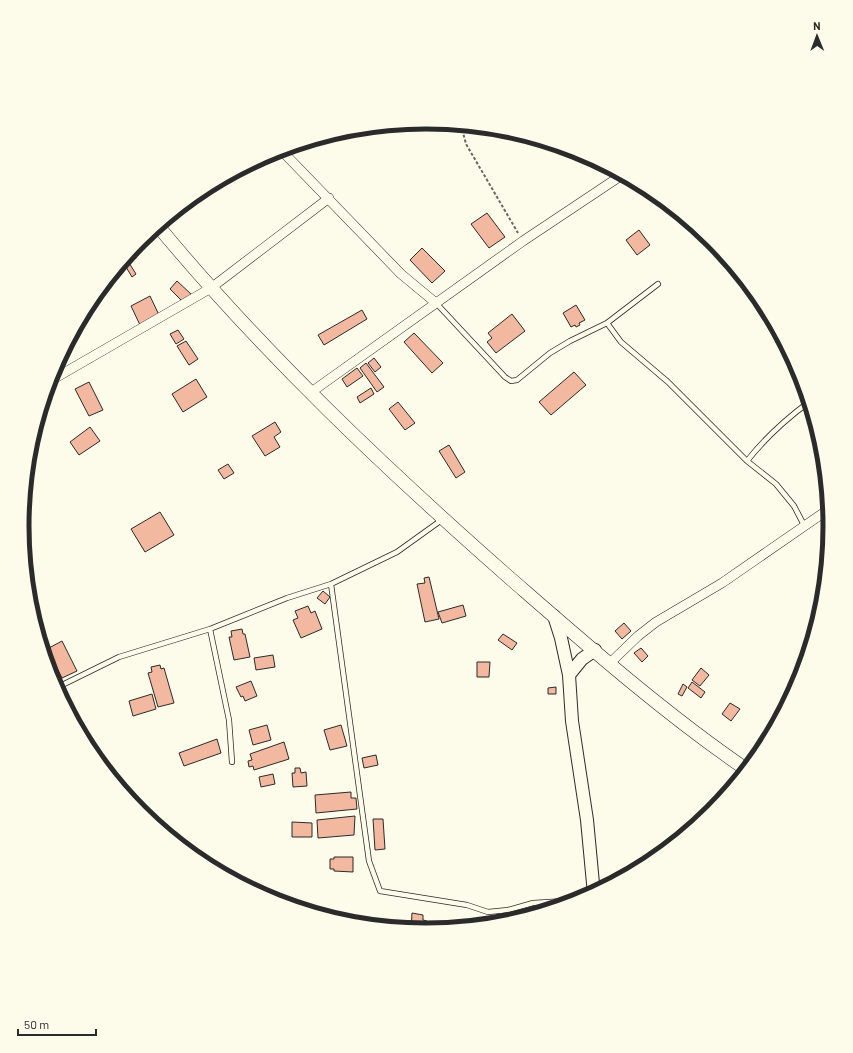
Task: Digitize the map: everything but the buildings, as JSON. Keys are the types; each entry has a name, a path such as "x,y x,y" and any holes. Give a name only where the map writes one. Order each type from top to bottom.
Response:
{"main road":[{"path":"162,230 211,288 310,393 388,469 554,616 684,724 743,767"}],"street":[{"path":"286,155 401,274 436,303"},
{"path":"310,393 523,241 617,178"},
{"path":"58,376 211,288 329,198"},
{"path":"610,663 638,636 656,622 722,583 804,525 824,514"},
{"path":"554,616 561,638 569,675 572,721 587,820 593,887"},
{"path":"569,675 582,658 595,650"}],"lane":[{"path":"436,303 505,377 511,381 517,380 550,353 570,341 607,323 658,284"},
{"path":"607,323 621,342 668,382 747,461 776,484 794,506 804,525"},
{"path":"747,461 759,446 786,419 805,405"},
{"path":"62,685 119,657 210,629 287,598 331,584 397,552 443,518"},
{"path":"331,584 369,861 380,891 467,905 488,912 508,910 534,903 558,901"},
{"path":"210,629 229,720 232,762"}],"path":[{"path":"463,131 466,144 523,241"}]}
